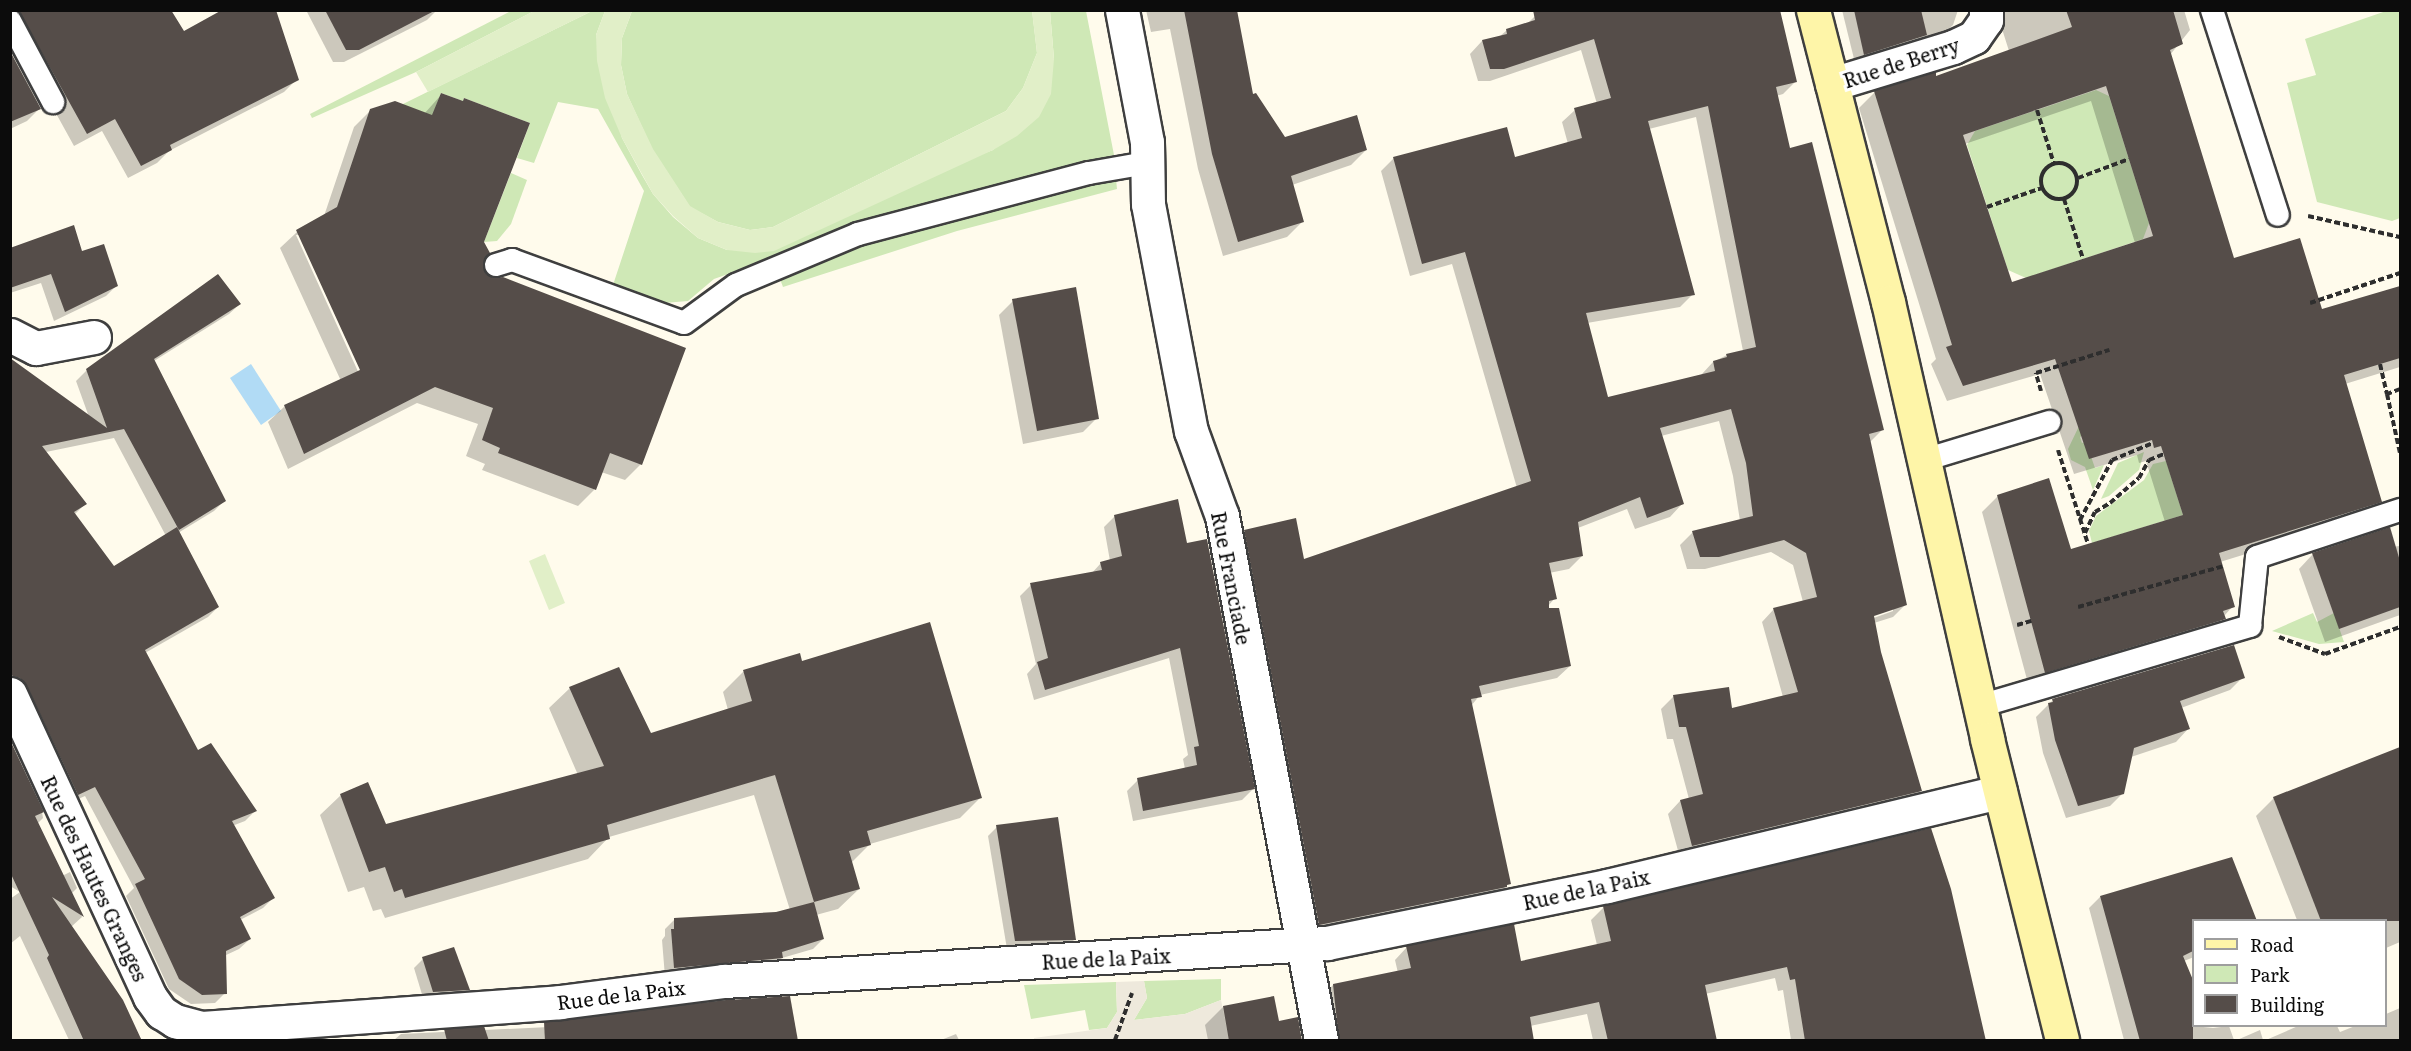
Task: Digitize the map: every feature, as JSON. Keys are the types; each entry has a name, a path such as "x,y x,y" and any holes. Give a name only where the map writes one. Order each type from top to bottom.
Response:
{"main road":[{"path":"1814,10 1888,302 2000,792 2062,1041"}],"street":[{"name":"Rue Franciade","path":"1122,10 1147,142 1148,204 1191,431 1222,516 1321,1041"},
{"name":"Rue de Berry","path":"1832,84 1953,47 1974,37 1986,20 1986,10"},
{"path":"10,335 36,348 94,337"},
{"name":"Rue des Hautes Granges","path":"10,694 150,996 161,1012 197,1034"},
{"name":"Rue de la Paix","path":"197,1034 560,1002 724,981 1327,943 1607,886 2000,792"}],"lane":[{"path":"2212,10 2278,214"},
{"path":"10,21 53,102"},
{"path":"496,265 512,260 684,323 735,285 858,234 1089,173 1147,163"},
{"path":"1924,460 2049,422"},
{"path":"1980,706 2250,626 2257,557 2400,510"}],"path":[{"path":"2037,110 2054,164"},
{"path":"2078,178 2129,159"},
{"path":"2054,164 2066,164 2078,178 2076,190 2064,199 2050,197 2042,188 2042,176 2054,164"},
{"path":"1987,207 2042,188"},
{"path":"2064,199 2084,259"},
{"path":"2278,214 2318,216 2400,237"},
{"path":"2310,303 2400,273"},
{"path":"2380,364 2400,453"},
{"path":"2387,394 2400,389"},
{"path":"2080,520 2112,460 2153,443"},
{"path":"2085,533 2095,512 2110,503 2139,478 2149,460 2164,454"},
{"path":"2078,606 2257,557"},
{"path":"2018,625 2031,621"},
{"path":"2250,626 2325,654 2400,627"},
{"path":"1115,1041 1131,1000 1132,991"}],"green space":[{"path":"513,10 534,11 416,72 312,118 310,114"},
{"path":"1032,10 1037,53 1023,88 1006,111 773,227 750,230 718,222 690,207 652,149 627,94 621,65 622,38 632,11"},
{"path":"2389,10 2400,11 2400,218 2392,221 2317,202 2287,83 2316,75 2305,39"},
{"path":"534,11 592,11 428,92 416,72"},
{"path":"592,11 605,11 596,35 622,138 642,175 653,194 673,217 698,238 727,250 993,150 1054,59 1050,11 1086,11 1114,155 981,193 742,269 714,279 688,301 664,303 613,285 644,191 598,109 558,102 534,163 517,158 530,123 464,98 463,101 441,93 417,156 403,104"},
{"path":"605,11 632,11 622,38 621,65 627,94 653,149 690,206 718,222 750,230 773,227 1006,111 1023,88 1037,53 1032,11 1050,11 1054,59 1051,94 1039,117 1017,136 993,150 774,251 755,253 727,250 698,238 673,216 653,194 622,138 605,98 597,61 596,35"},
{"path":"2096,90 2109,96 2149,223 2143,239 2026,278 2008,270 1967,145 1975,131"},
{"path":"511,173 527,180 511,224 497,241 484,242"},
{"path":"1116,179 1117,189 957,231 783,287 780,279 868,242"},
{"path":"2080,424 2083,435 2080,437 2082,443 2086,442 2095,468 2104,465 2093,490 2085,467 2071,460 2068,449"},
{"path":"2144,452 2139,470 2109,496 2101,499 2118,463"},
{"path":"2166,461 2183,515 2092,543 2089,531 2096,516 2144,480 2153,464"},
{"path":"545,554 565,603 549,610 529,561"},
{"path":"2313,613 2317,622 2334,613 2344,642 2319,644 2272,631"},
{"path":"1221,979 1221,1000 1185,1014 1134,1020 1147,998 1144,981"},
{"path":"1116,982 1117,1012 1107,1028 1089,1030 1085,1010 1031,1019 1024,985"}],"shaded area":[{"path":"1144,981 1147,998 1134,1020 1185,1014 1221,1000 1229,1040 1034,1040 1034,1038 1107,1028 1117,1012 1116,982"}],"water":[{"path":"251,364 281,411 261,425 230,378"}],"building":[{"path":"18,10 171,10 184,31 222,10 276,10 299,80 170,145 172,150 141,166 115,119 87,134"},
{"path":"325,10 436,10 359,50 346,50"},
{"path":"1184,10 1237,10 1253,94 1256,93 1285,137 1357,115 1367,150 1291,176 1304,222 1238,242 1212,154"},
{"path":"1533,10 1780,10 1797,82 1776,87 1790,148 1812,142 1884,430 1869,434 1907,605 1874,616 1881,652 1922,791 1692,846 1680,800 1703,794 1686,727 1679,727 1673,695 1729,687 1732,708 1798,692 1773,608 1817,597 1806,553 1784,540 1719,557 1700,557 1692,531 1753,516 1746,463 1731,409 1660,428 1684,504 1647,518 1640,497 1578,522 1583,556 1549,563 1557,599 1549,601 1549,608 1559,608 1571,666 1479,686 1482,697 1471,699 1511,884 1507,887 1319,925 1244,530 1296,518 1304,559 1531,481 1465,252 1422,264 1393,157 1507,127 1515,157 1582,138 1574,108 1611,98 1594,39 1504,69 1490,69 1482,40 1507,34 1506,29 1535,20","holes":["1708,106 1756,347 1726,354 1727,357 1713,361 1715,371 1608,397 1586,313 1695,295 1648,121"]},
{"path":"1854,10 1921,10 1927,35 1864,55"},
{"path":"2066,10 2173,10 2183,44 2170,50 2234,258 2300,238 2322,309 2400,286 2400,358 2344,375 2382,502 2219,553 2235,607 2223,611 2226,619 2045,673 1997,495 2049,478 2071,549 2183,515 2161,446 2154,448 2152,440 2089,459 2055,359 1963,386 1946,347 1952,345 1874,91 1936,72 1936,76 2072,27","holes":["2106,86 2153,236 2012,282 1963,135"]},
{"path":"10,51 41,109 10,122"},
{"path":"441,93 463,101 464,98 530,123 484,242 490,253 483,263 486,274 494,278 503,277 686,348 642,465 610,453 596,490 498,453 500,448 482,440 493,408 435,387 304,454 284,405 360,370 296,230 337,207 370,109 395,101 432,115"},
{"path":"74,225 82,251 104,244 118,286 65,312 51,274 10,288 10,248"},
{"path":"218,274 241,304 154,359 226,501 179,530 124,429 42,446 87,504 74,512 114,566 177,527 219,607 145,650 198,750 211,743 257,811 232,821 275,898 240,917 251,939 226,951 227,994 202,995 179,979 135,884 145,879 95,787 78,795 27,686 20,678 10,675 10,358 107,428 86,369"},
{"path":"1076,287 1099,419 1037,431 1012,299"},
{"path":"1178,499 1187,543 1207,539 1255,789 1143,811 1137,778 1197,765 1194,747 1199,746 1180,648 1045,690 1037,662 1048,658 1030,583 1102,570 1100,562 1122,556 1114,515"},
{"path":"2390,527 2400,561 2400,607 2339,629 2312,553"},
{"path":"930,622 982,798 867,831 871,845 849,851 860,889 814,902 775,775 607,825 610,839 405,898 402,889 394,892 385,867 369,872 340,794 368,782 386,824 604,766 569,687 619,667 651,733 752,701 743,670 800,653 802,661"},
{"path":"2234,645 2245,678 2180,701 2190,729 2134,748 2124,794 2078,806 2055,740 2048,703 2053,702 2052,699"},
{"path":"10,740 44,812 35,816 84,917 52,897 123,1000 142,1041 84,1041 47,958 49,955 10,872"},
{"path":"2400,747 2400,921 2320,919 2273,797"},
{"path":"1058,817 1076,940 1015,941 996,825"},
{"path":"1931,828 1951,889 1986,1041 1805,1041 1795,979 1790,980 1787,967 1705,985 1717,1041 1608,1041 1599,1002 1530,1017 1534,1041 1339,1041 1333,984 1411,968 1406,946 1514,924 1521,961 1611,941 1603,906"},
{"path":"2232,857 2256,919 2192,919 2192,952 2183,956 2192,978 2193,1041 2140,1041 2100,896"},
{"path":"814,902 824,939 782,952 783,958 674,968 671,929 674,929 674,918 776,912"},
{"path":"454,947 470,990 433,992 422,957"},
{"path":"790,996 798,1041 545,1041 544,1022 726,1000"},
{"path":"1274,996 1279,1021 1298,1017 1302,1041 1229,1041 1223,1006"},
{"path":"484,1026 489,1041 447,1041 444,1029"}]}
